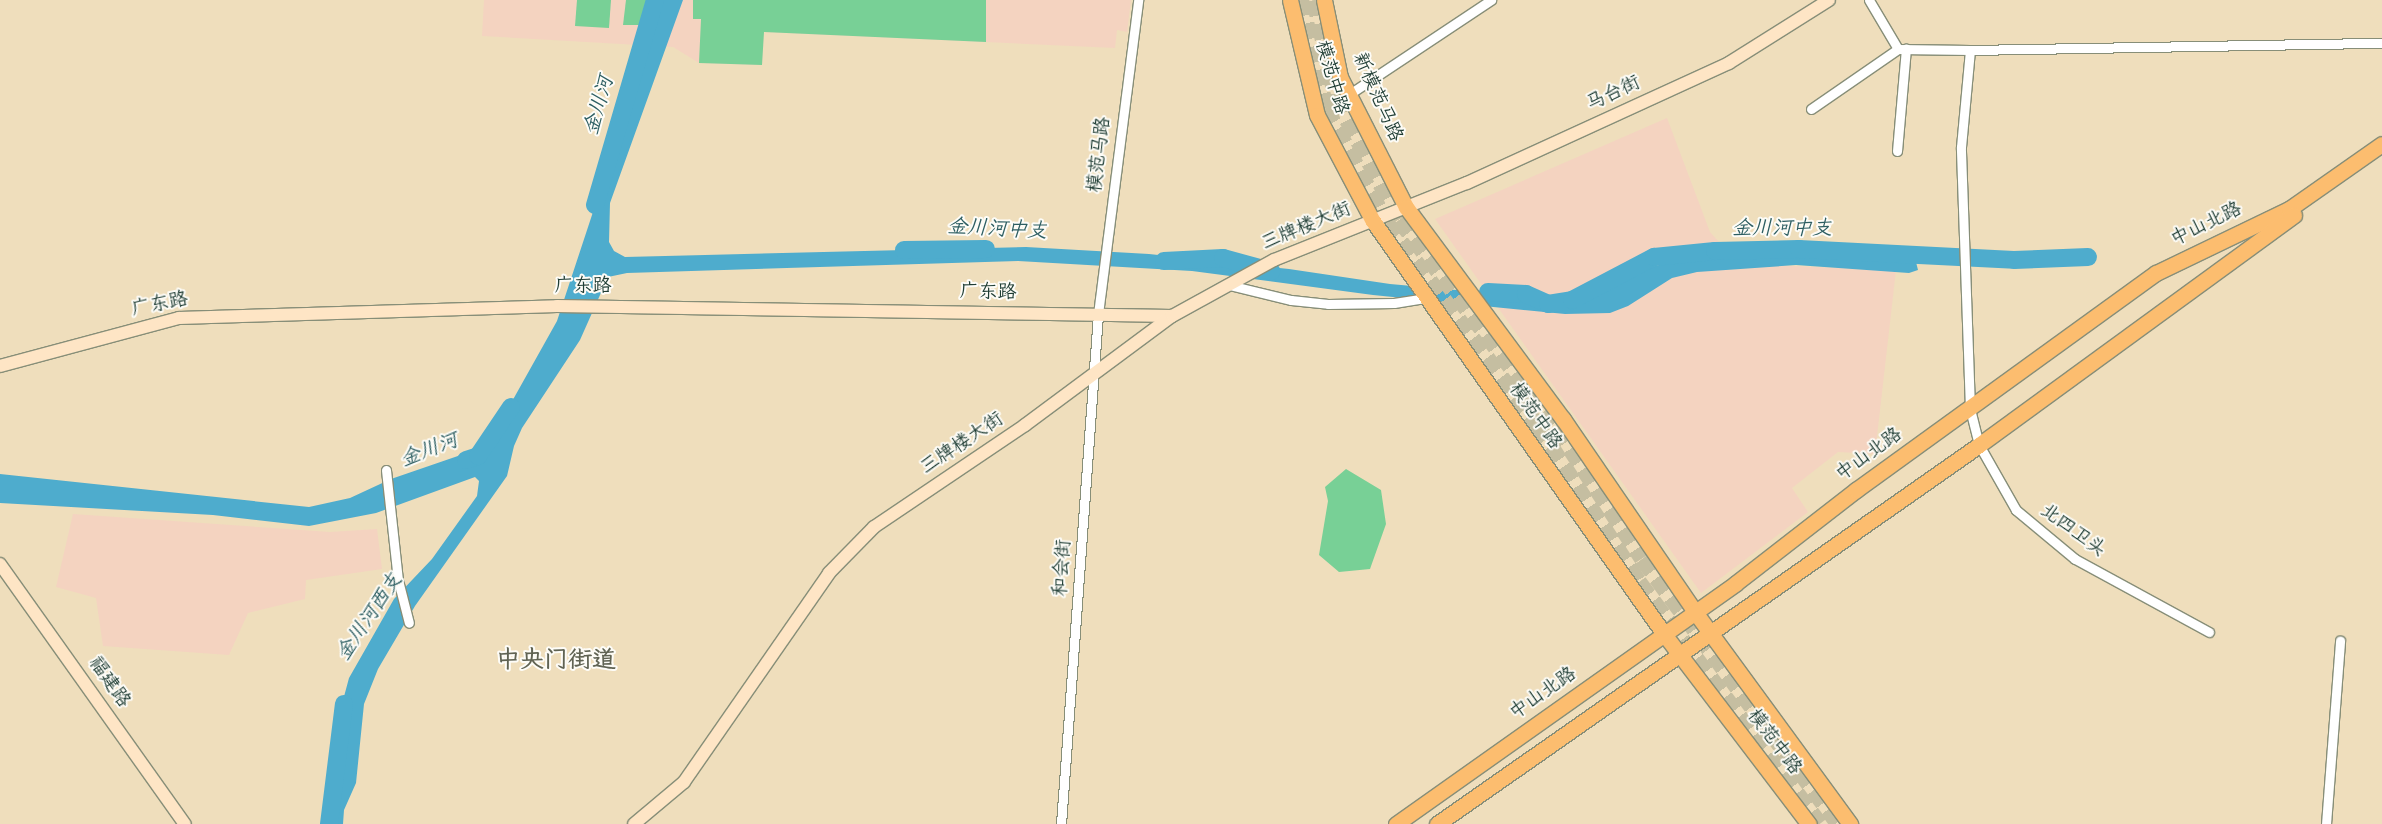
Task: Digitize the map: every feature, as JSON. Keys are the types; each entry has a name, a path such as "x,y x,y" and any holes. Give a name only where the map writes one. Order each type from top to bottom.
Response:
{"main road":[{"name":"模范中路","path":"1290,0 1317,115 1373,221 1425,298 1664,634 1809,824"},
{"name":"新模范马路","path":"1324,0 1335,59 1348,95 1406,207"},
{"name":"中山北路","path":"1396,824 1696,612 1856,490 2156,273 2289,209 2382,144"},
{"name":"中山北路","path":"1437,824 1979,445 2382,153"},
{"name":"模范中路","path":"1406,207 1563,419 1710,632 1850,824"}],"street":[{"name":"模范马路","path":"1098,314 1138,0"},
{"path":"1348,95 1491,0"},
{"name":"马台街","path":"1406,207 1468,183 1729,63 1830,0"},
{"path":"1869,0 1902,49 1897,151"},
{"path":"1811,109 1902,49 1970,50 2382,43"},
{"name":"北四卫头","path":"1970,50 1961,147 1970,409 1979,445 2016,510 2075,559 2209,632"},
{"name":"三牌楼大街","path":"634,824 684,782 829,573 874,527 1096,373 1172,316 1274,260 1406,207"},
{"path":"1229,285 1290,300 1328,304 1394,303 1425,298"},
{"name":"广东路","path":"0,366 179,318 557,306 1172,316"},
{"name":"和会街","path":"1060,824 1096,373 1098,314"},
{"path":"386,470 398,580 408,623"},
{"name":"福建路","path":"0,564 185,824"},
{"path":"2326,824 2340,641"}],"shaded area":[{"path":"484,0 1131,0 1127,32 1117,30 1115,48 764,32 762,65 699,63 673,47 482,36"},
{"path":"1667,118 1710,232 1739,264 1896,270 1875,454 1838,452 1792,488 1808,512 1701,593 1435,219"},
{"path":"73,514 330,532 377,529 382,569 306,580 305,599 248,613 229,655 103,646 96,598 56,587"}],"green space":[{"path":"577,0 611,0 609,28 575,26"},
{"path":"626,0 655,0 646,25 623,25"},
{"path":"693,0 986,0 986,42 764,32 762,65 699,63 701,19 693,19"},
{"path":"1346,469 1381,490 1386,524 1370,569 1339,572 1319,555 1328,501 1325,487"}],"water":[{"path":"663,0 683,0 610,203 609,242 614,251 625,257 1026,247 1149,254 1289,269 1390,284 1556,299 1591,292 1635,271 1671,262 1783,254 1876,257 1916,262 1918,270 1909,273 1796,265 1697,272 1672,278 1628,306 1610,313 1565,314 1373,295 1192,271 1018,261 627,273 608,277 580,340 522,428 514,446 507,476 415,606 378,669 364,704 356,783 344,810 343,824 326,824 342,704 349,678 394,599 432,559 477,496 479,481 475,477 376,513 309,526 213,515 0,503 0,474 309,507 350,498 391,479 487,446 557,321"}],"waterway":[{"name":"金川河","path":"595,205 655,0"},
{"name":"金川河中支","path":"904,250 986,249"},
{"name":"金川河中支","path":"1488,292 1526,294 1548,304 1572,300 1654,257 1715,251 1799,249 2014,260 2088,257"},
{"name":"金川河中支","path":"1164,261 1223,258 1271,271"},
{"name":"金川河","path":"466,460 478,456 511,407"},
{"name":"金川河西支","path":"329,824 344,704"}],"tunnel":[{"path":"1301,0 1326,108 1387,223 1538,426 1639,582 1820,824"},
{"path":"1314,0 1336,99 1399,220 1557,429 1642,559 1838,824"}],"district":[{"name":"中央门街道","path":"556,663"}]}
